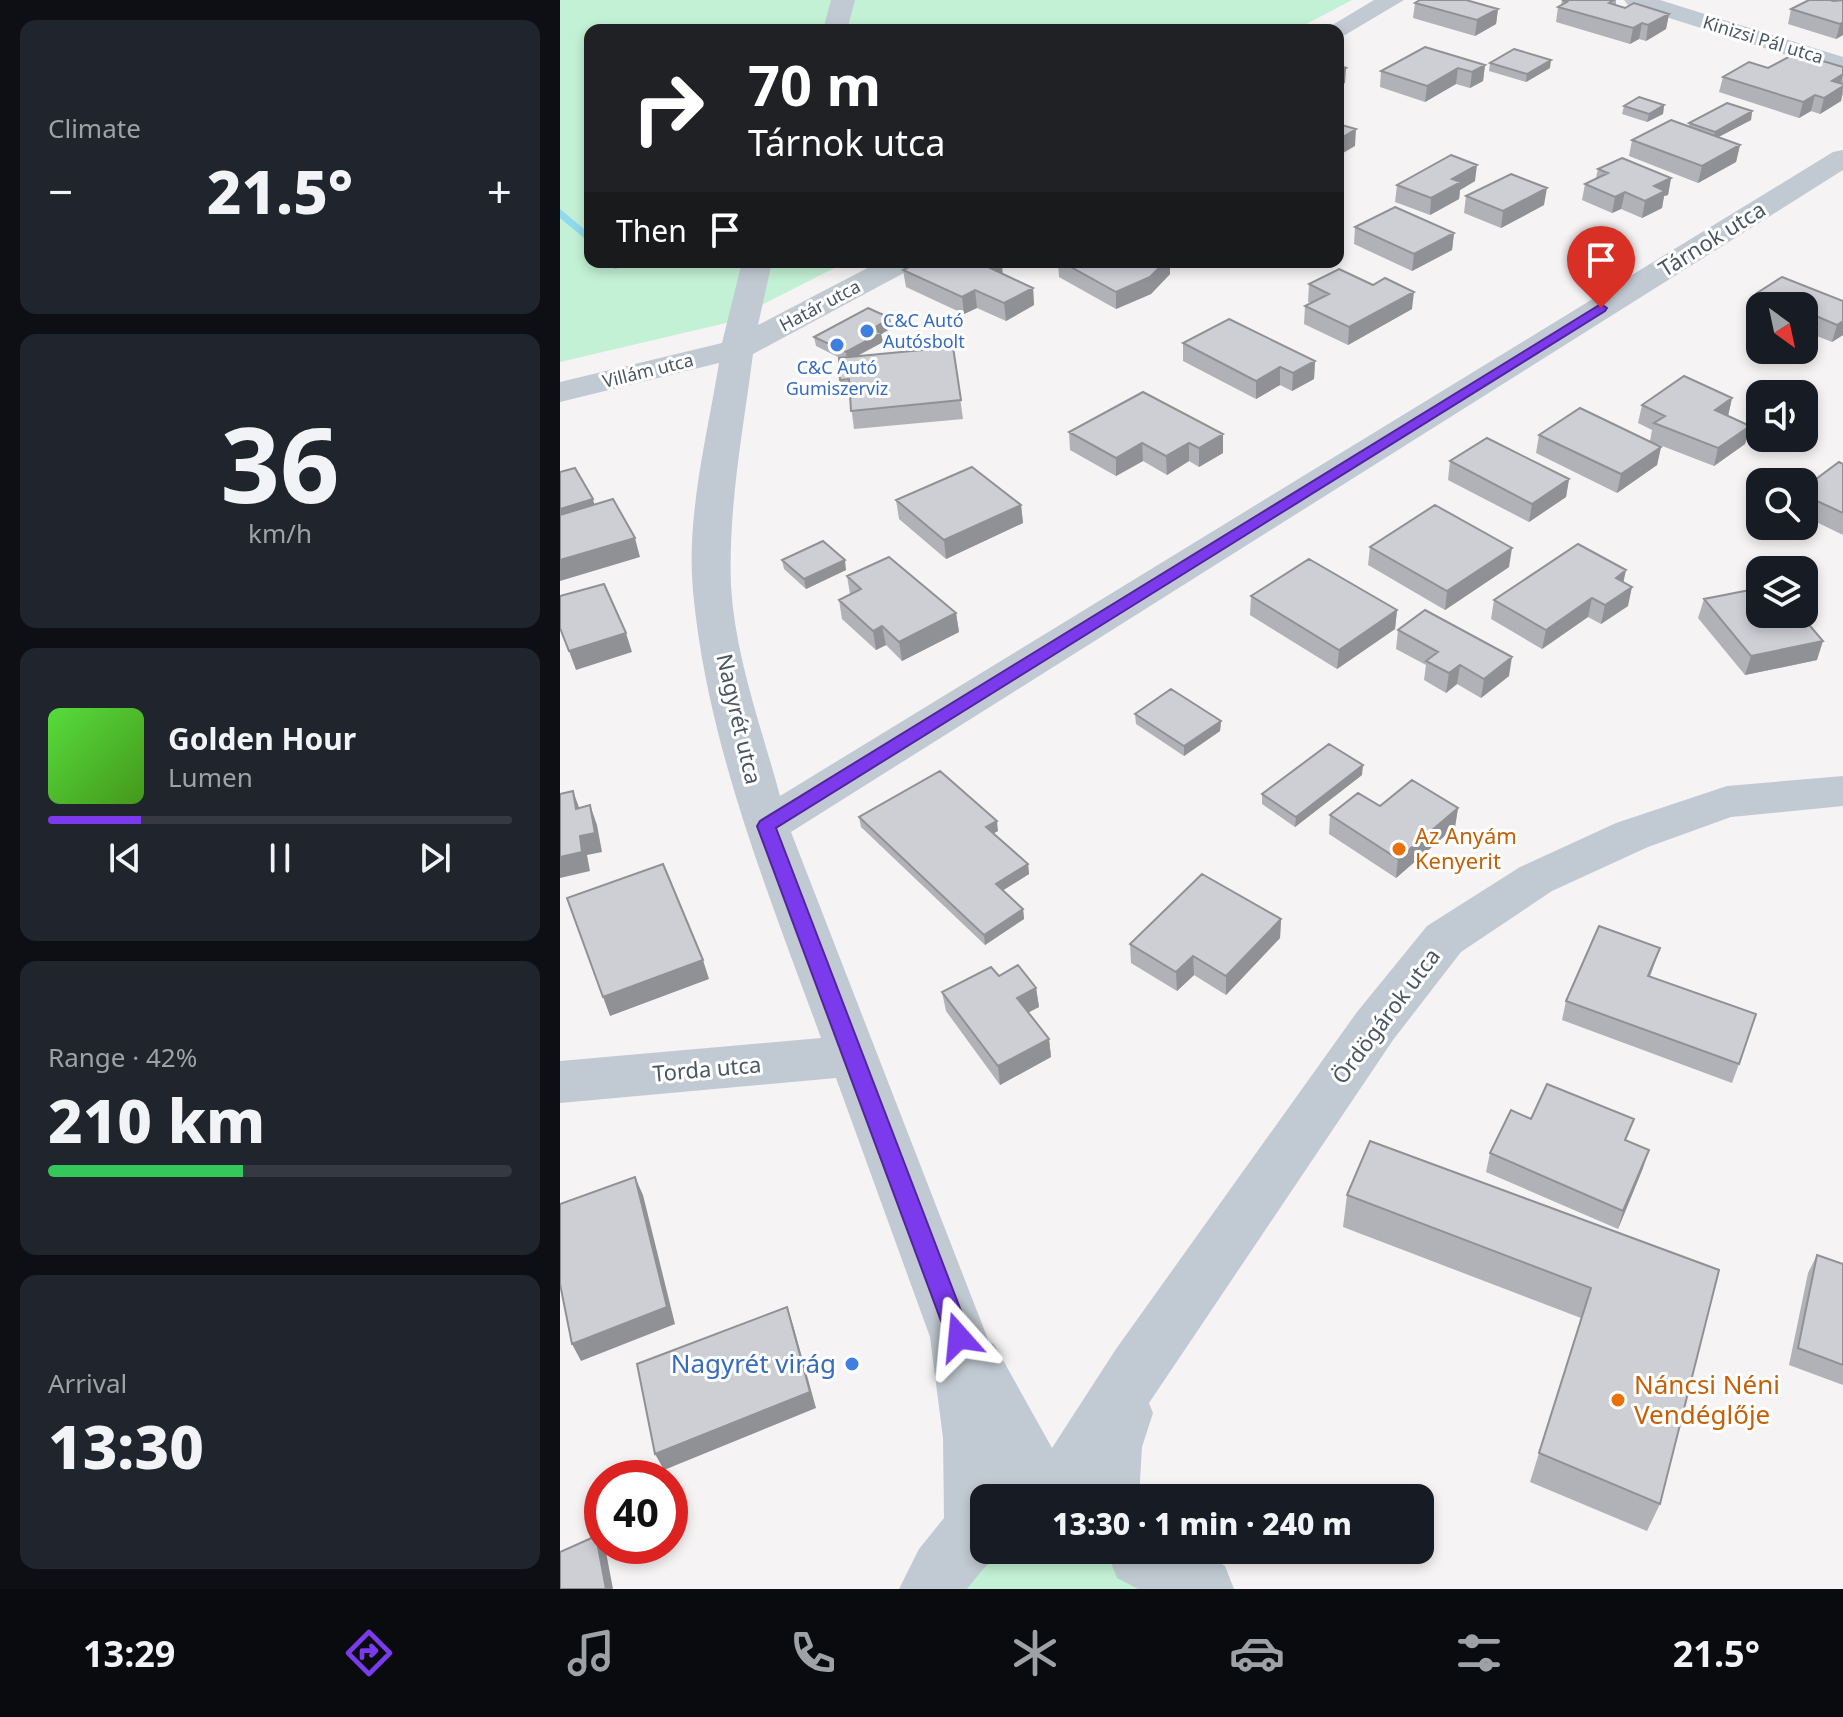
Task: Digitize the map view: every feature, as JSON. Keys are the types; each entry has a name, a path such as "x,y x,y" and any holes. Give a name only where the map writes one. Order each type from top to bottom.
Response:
{"street":[{"path":"837,24 843,0"},
{"path":"1344,26 1392,0"},
{"name":"Kinizsi Pál utca","path":"1636,0 1843,65"},
{"name":"Tárnok utca","path":"766,826 1843,158"},
{"name":"Nagyrét utca","path":"756,268 737,349 712,524 711,574 726,671 766,826 959,1337 1026,1464 1042,1484"},
{"name":"Határ utca","path":"737,349 891,268"},
{"name":"Villám utca","path":"560,392 737,349"},
{"name":"Ördögárok utca","path":"1063,1484 1137,1369 1375,1026 1444,939 1536,879 1632,835 1727,802 1843,791"},
{"name":"Torda utca","path":"560,1082 855,1056"},
{"name":"Nagyrét utca","path":"959,1337 976,1484"},
{"name":"Ördögárok utca","path":"1109,1484 1112,1447 1137,1369"},
{"path":"1005,1423 1029,1436 1058,1440 1096,1430"},
{"name":"Nagyrét utca","path":"931,1589 945,1563 970,1538"},
{"path":"1141,1565 1202,1589"}],"green space":[{"path":"560,0 1352,0 1306,24 584,24 584,268 834,268 726,323 560,362"},
{"path":"970,1560 970,1564 1140,1564 1148,1589 931,1589"}],"building":[{"path":"1420,0 1466,0 1498,9 1477,20 1415,3"},
{"path":"1562,0 1614,0 1609,3 1625,8 1634,3 1669,14 1648,25 1642,23 1633,28 1558,7 1567,2"},
{"path":"1809,0 1843,0 1843,22 1840,24 1791,9"},
{"path":"1425,47 1485,65 1472,72 1458,68 1427,86 1381,71"},
{"path":"1514,49 1551,60 1527,74 1490,63"},
{"path":"1796,53 1843,67 1843,74 1832,81 1843,86 1824,98 1815,95 1803,102 1723,77 1749,62 1768,68"},
{"path":"1639,97 1664,105 1649,114 1624,106"},
{"path":"1727,103 1752,111 1715,132 1689,123"},
{"path":"1671,120 1740,145 1702,166 1632,140"},
{"path":"1344,126 1356,129 1344,136"},
{"path":"1451,155 1477,165 1452,179 1461,182 1431,198 1397,185"},
{"path":"1622,158 1671,178 1654,186 1665,191 1645,201 1625,192 1615,197 1585,184 1608,173 1598,169"},
{"path":"1511,174 1547,188 1503,211 1466,196"},
{"path":"1395,207 1454,233 1414,254 1355,227"},
{"path":"990,268 1033,288 1004,303 975,290 962,297 903,270"},
{"path":"1073,268 1159,268 1150,277 1116,292"},
{"path":"1339,269 1373,285 1385,278 1414,292 1349,327 1305,306 1329,294 1309,284"},
{"path":"1782,277 1843,301 1843,321 1837,325 1818,317 1818,292 1759,292"},
{"path":"868,308 890,318 872,329 881,333 846,352 814,337"},
{"path":"1229,319 1315,361 1293,373 1280,367 1256,381 1183,343"},
{"path":"953,347 961,400 851,411 849,379 840,380 839,358"},
{"path":"1684,376 1732,398 1715,410 1746,424 1746,429 1718,448 1654,423 1665,416 1642,405"},
{"path":"1143,392 1223,434 1199,448 1189,443 1166,456 1142,443 1116,458 1069,432"},
{"path":"1580,408 1661,447 1621,474 1539,435"},
{"path":"1487,438 1569,479 1532,504 1450,461"},
{"path":"1839,462 1843,464 1843,513 1818,501 1818,478"},
{"path":"972,467 1021,505 944,540 896,500"},
{"path":"575,468 593,499 560,509 560,472"},
{"path":"613,499 635,538 560,560 560,515"},
{"path":"1435,505 1512,548 1447,591 1370,547"},
{"path":"823,541 845,560 804,579 782,560"},
{"path":"1578,544 1626,570 1616,578 1632,587 1605,605 1592,598 1546,630 1494,600"},
{"path":"889,557 956,613 899,642 882,626 873,631 839,600 861,589 847,576"},
{"path":"1309,559 1397,610 1339,650 1251,596"},
{"path":"604,584 626,633 569,651 560,628 560,596"},
{"path":"1746,591 1746,628 1812,628 1823,641 1751,656 1704,599"},
{"path":"1425,610 1512,657 1484,679 1460,665 1449,673 1426,661 1438,652 1398,630"},
{"path":"1171,689 1221,721 1184,746 1135,714"},
{"path":"1329,744 1363,765 1296,817 1262,794"},
{"path":"940,771 997,821 986,827 1028,864 996,884 1023,909 984,935 859,817"},
{"path":"1412,780 1458,808 1398,859 1330,815 1358,793 1380,806"},
{"path":"573,791 576,809 590,805 595,833 580,836 582,852 560,857 560,794"},
{"path":"663,864 703,960 603,997 567,898"},
{"path":"1202,874 1281,919 1226,976 1193,956 1176,972 1130,944"},
{"path":"1599,926 1660,948 1648,976 1756,1014 1739,1064 1566,1001"},
{"path":"1018,965 1036,988 1017,998 1049,1039 998,1066 942,992 991,967 999,976"},
{"path":"1547,1084 1634,1119 1625,1140 1649,1150 1623,1211 1490,1153 1511,1110 1531,1119"},
{"name":"Náncsi Néni Vendéglője","path":"1370,1141 1719,1270 1660,1504 1539,1453 1591,1288 1347,1195"},
{"path":"635,1177 667,1307 572,1344 560,1284 560,1204"},
{"path":"1817,1255 1843,1264 1843,1365 1798,1348"},
{"path":"787,1307 810,1392 655,1454 637,1364"},
{"path":"584,1541 584,1564 601,1564 606,1589 560,1589 560,1552"}],"waterway":[{"path":"560,212 584,234"}],"place":[{"name":"C&C Autó Autósbolt","path":"867,331"},
{"name":"C&C Autó Gumiszerviz","path":"837,345"},
{"name":"Az Anyám Kenyerit","path":"1399,849"},
{"name":"Nagyrét virág","path":"852,1364"},
{"name":"Náncsi Néni Vendéglője","path":"1618,1400"}],"route":[{"path":"959,1337 766,826 1601,308"}]}
